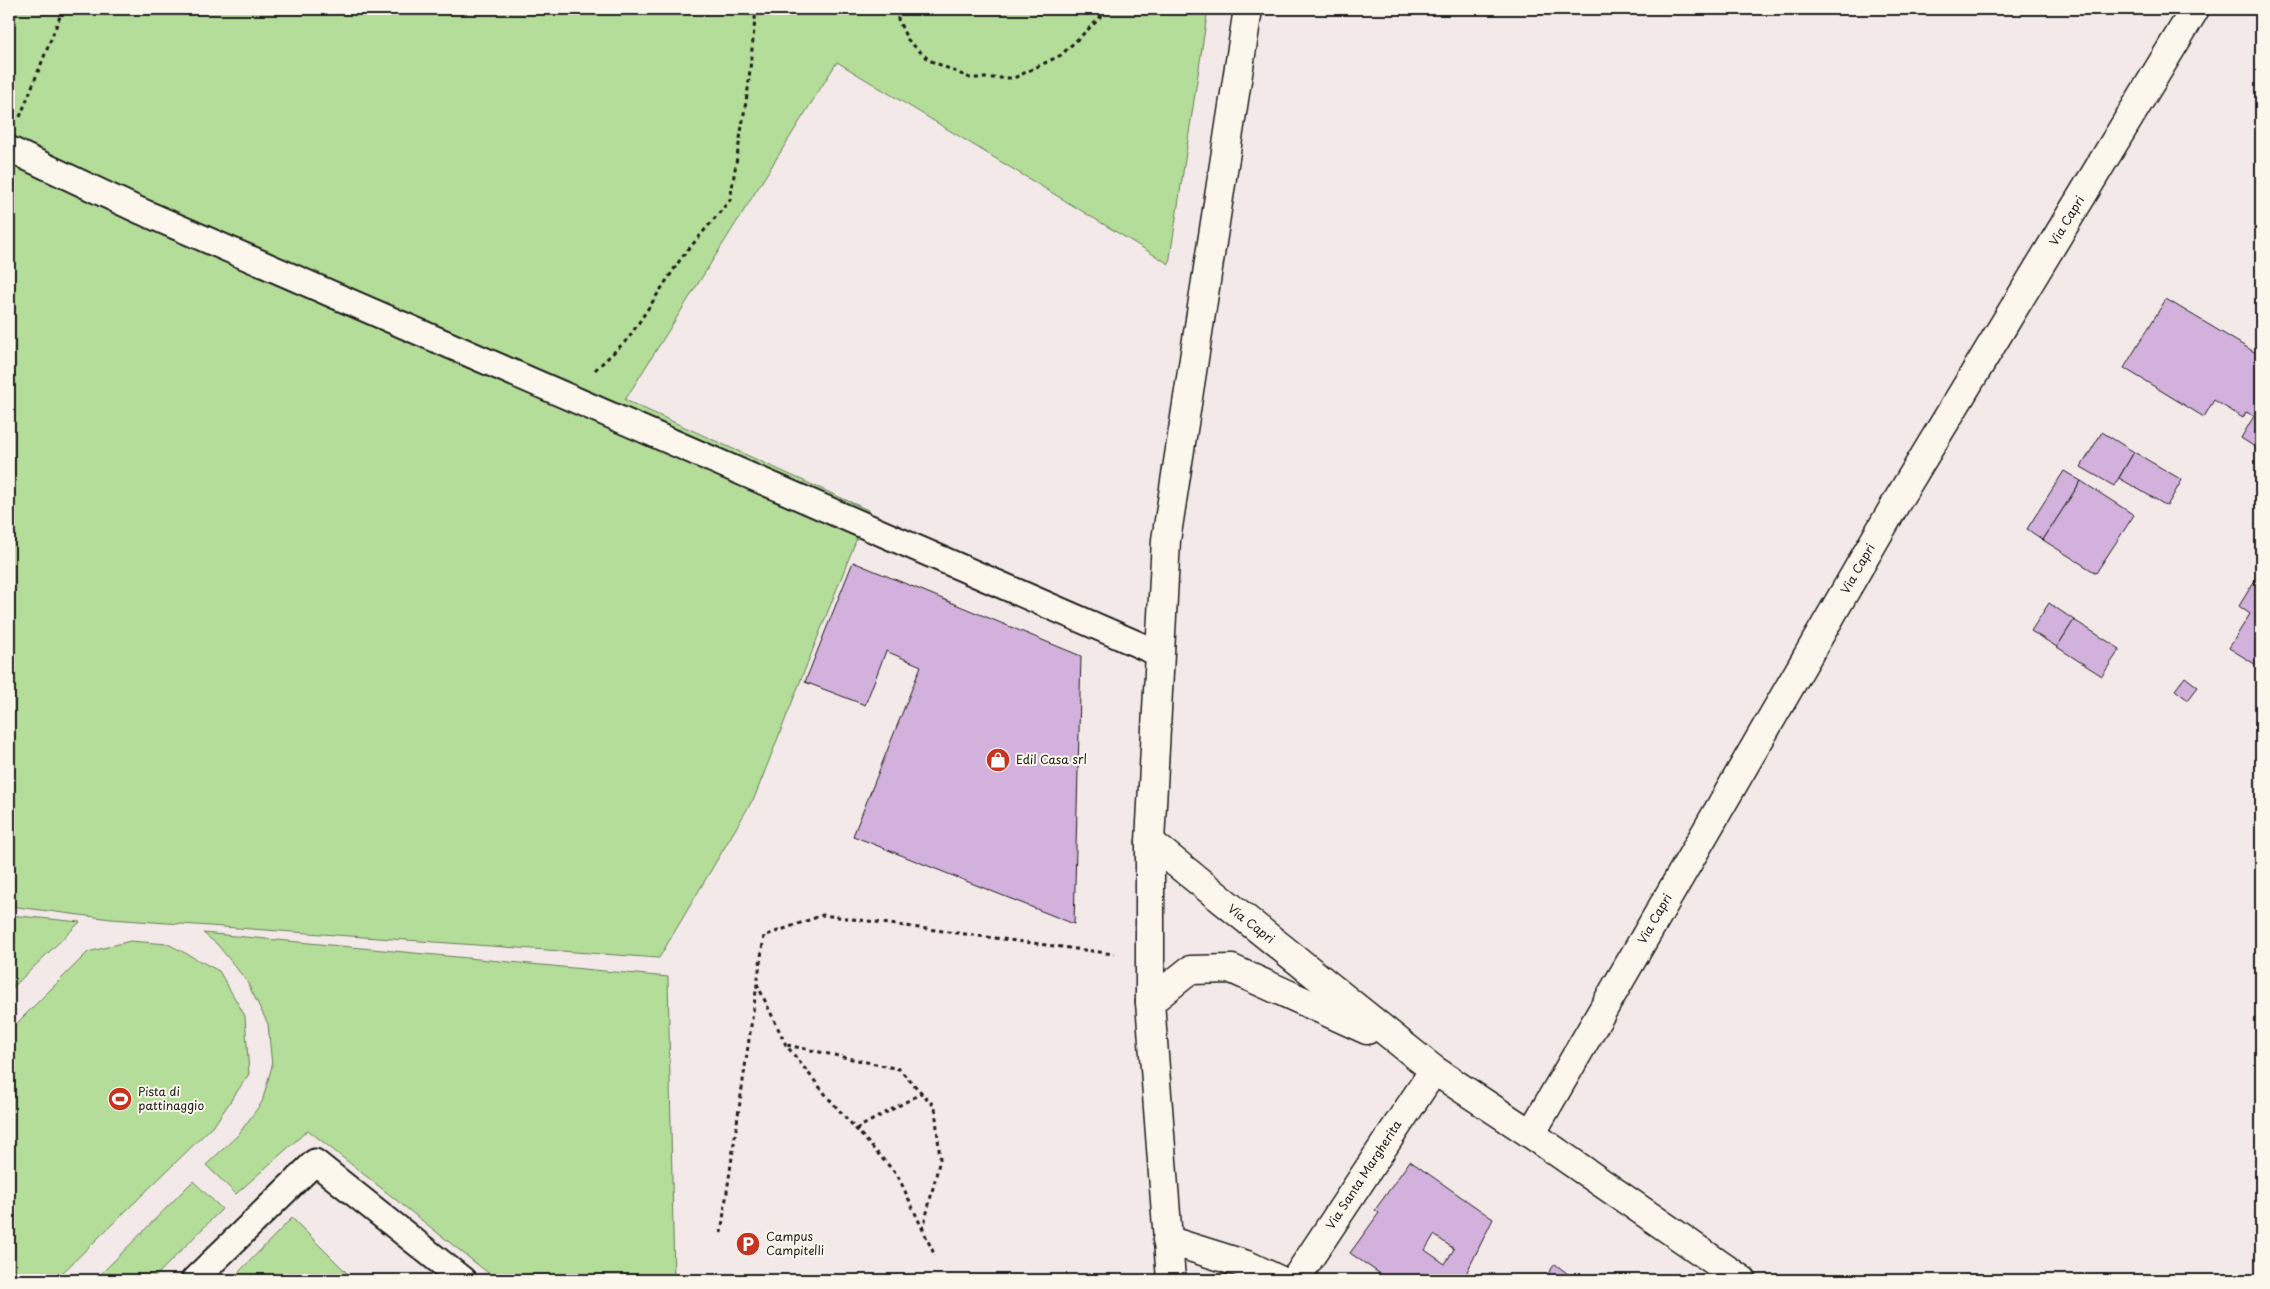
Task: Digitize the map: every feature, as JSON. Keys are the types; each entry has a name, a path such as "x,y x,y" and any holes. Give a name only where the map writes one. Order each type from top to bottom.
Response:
{"street":[{"path":"1170,1280 1150,1002 1150,842 1166,540 1248,9"},
{"name":"Via Capri","path":"1531,1134 1899,498 2195,9"},
{"name":"Via Capri","path":"1150,842 1399,1044 1434,1070 1531,1134 1742,1280"},
{"name":"Via Capri","path":"1150,1002 1190,970 1232,969 1399,1044"},
{"name":"Via Santa Margherita","path":"1295,1280 1434,1070"},
{"path":"1167,1240 1247,1265 1279,1280"}],"lane":[{"path":"9,149 136,209 1160,654"},
{"path":"194,1280 315,1162 463,1280"}],"path":[{"path":"20,118 63,9"},
{"path":"566,396 628,340 682,257 730,200 748,90 756,9"},
{"path":"899,9 898,19 907,39 929,60 970,78 1014,78 1061,55 1099,19 1105,9"},
{"path":"721,1233 764,936 823,916 1150,958"},
{"path":"757,983 786,1045 898,1176 935,1256"},
{"path":"786,1045 899,1069 935,1107 940,1159 923,1230"},
{"path":"856,1129 922,1093"}],"green space":[{"path":"9,9 1208,9 1169,264 837,62 625,400 868,510 755,796 659,958 111,919 9,906"},
{"path":"9,915 80,922 9,991"},
{"path":"203,933 668,977 674,1280 497,1280 308,1130 236,1194 206,1165 238,1135 262,1102 272,1066 268,1024 246,980 217,944"},
{"name":"Pista di pattinaggio","path":"130,941 168,944 219,971 245,1016 249,1074 215,1124 55,1280 9,1280 9,1031 88,952"},
{"path":"193,1181 222,1209 152,1280 95,1280"},
{"path":"292,1218 354,1280 231,1280"}],"building":[{"path":"2166,299 2261,356 2261,451 2241,438 2254,416 2246,412 2243,418 2214,400 2204,417 2124,368"},
{"path":"2102,432 2134,452 2114,486 2081,467"},
{"path":"2134,452 2182,480 2167,506 2119,478"},
{"path":"2064,471 2081,481 2043,540 2027,529"},
{"path":"2081,481 2134,515 2096,573 2043,540"},
{"path":"853,562 1081,656 1074,924 853,836 921,666 886,651 865,705 805,682"},
{"path":"2260,572 2261,668 2229,648 2250,614 2239,606"},
{"path":"2049,603 2074,620 2057,647 2031,631"},
{"path":"2074,620 2120,649 2102,676 2057,647"},
{"path":"2185,677 2198,687 2188,700 2175,690"},
{"path":"1410,1161 1493,1219 1463,1280 1389,1280 1350,1253 1379,1213 1375,1210","holes":["1434,1235 1454,1249 1445,1264 1425,1250"]},
{"path":"1555,1264 1576,1280 1543,1280"}],"place":[{"name":"Edil Casa srl","path":"998,760"},
{"name":"Pista di pattinaggio","path":"120,1099"},
{"name":"Campus Campitelli","path":"748,1244"}]}
